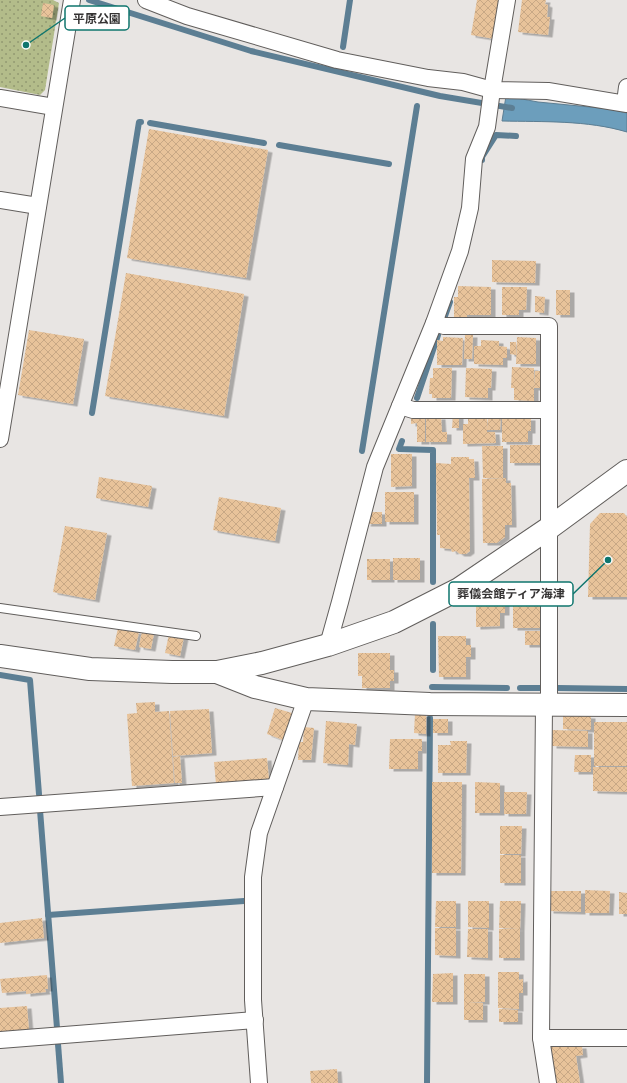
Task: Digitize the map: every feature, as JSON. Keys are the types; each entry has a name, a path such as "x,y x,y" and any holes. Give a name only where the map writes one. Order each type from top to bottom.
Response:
{"street":[{"path":"146,0 187,16 337,60 428,78 462,82 492,90 548,91 626,104 627,87"},
{"path":"328,645 374,467 434,323 460,251 470,208 474,159 487,127 507,0"},
{"path":"0,435 71,2"},
{"path":"0,98 54,107"},
{"path":"0,200 38,206"},
{"path":"434,323 444,326 549,326 549,528 541,1038 548,1083"},
{"path":"400,406 413,410 549,410"},
{"path":"0,656 90,668 172,672 217,672 262,664 328,645 394,622 459,589 549,528 627,471"},
{"path":"217,672 255,687 306,699 430,704 627,705"},
{"path":"259,1083 253,1000 253,877 259,833 306,699"},
{"path":"0,807 275,787"},
{"path":"0,1040 254,1020"},
{"path":"541,1038 627,1038"}],"lane":[{"path":"0,608 196,636"}],"green space":[{"path":"0,0 53,0 59,3 45,90 40,95 0,87"}],"water":[{"path":"506,96 538,102 610,109 627,113 627,132 596,125 502,121"}],"building":[{"path":"477,0 501,0 495,39 471,35"},
{"path":"522,0 546,0 545,4 548,5 547,17 550,17 548,35 518,32"},
{"path":"43,3 54,5 52,18 41,16"},
{"path":"149,129 268,150 246,278 127,258"},
{"path":"492,260 536,261 535,283 492,282"},
{"path":"126,273 244,294 224,416 105,396"},
{"path":"458,286 491,287 491,315 467,315 467,317 454,317 454,297 458,297"},
{"path":"502,287 527,287 526,310 519,310 519,315 502,315"},
{"path":"556,290 570,290 570,315 556,315"},
{"path":"535,296 545,297 544,313 535,312"},
{"path":"29,330 84,339 73,404 18,395"},
{"path":"465,335 473,335 472,359 464,359"},
{"path":"443,337 463,338 462,365 437,365 437,340 443,341"},
{"path":"517,337 536,338 536,364 516,364"},
{"path":"481,340 499,341 499,346 507,347 507,358 503,358 503,365 474,364 474,346 481,346"},
{"path":"510,342 516,342 516,355 510,354"},
{"path":"512,367 534,368 534,386 535,371 544,371 543,388 534,388 534,401 514,400 514,388 511,388"},
{"path":"433,368 452,368 451,398 432,398 432,394 429,394 430,378 433,378"},
{"path":"466,368 492,369 491,388 488,388 488,398 465,397"},
{"path":"425,414 425,442 417,442 417,423 411,424 411,415"},
{"path":"453,415 459,415 459,428 452,428"},
{"path":"488,416 501,416 500,430 487,430"},
{"path":"426,417 441,417 442,432 447,432 447,442 426,442"},
{"path":"502,418 531,418 531,431 528,431 528,442 502,442"},
{"path":"468,419 487,419 487,432 495,432 496,443 463,444 463,424 468,424"},
{"path":"510,445 542,445 542,463 510,463"},
{"path":"482,446 503,446 503,478 483,478"},
{"path":"391,454 412,454 412,486 391,487"},
{"path":"451,457 469,457 469,459 474,459 475,478 469,478 470,551 466,554 460,554 456,551 452,552 451,549 440,548 440,535 437,535 436,463 451,464"},
{"path":"99,477 152,486 148,507 96,498"},
{"path":"506,478 506,483 511,483 512,525 505,525 505,537 497,543 483,543 482,479"},
{"path":"385,492 414,492 414,522 385,522"},
{"path":"219,497 281,508 275,541 213,530"},
{"path":"370,512 382,512 382,524 366,524"},
{"path":"600,513 624,513 627,517 627,597 588,597 590,524"},
{"path":"65,526 107,533 95,600 53,592"},
{"path":"393,558 420,558 420,580 393,580"},
{"path":"367,559 390,559 390,580 367,580"},
{"path":"476,595 487,595 487,600 505,600 505,613 500,613 500,626 476,627"},
{"path":"528,596 537,596 537,600 540,600 540,628 513,628 513,600 528,600"},
{"path":"118,628 139,632 135,650 114,646"},
{"path":"142,631 154,633 151,649 139,647"},
{"path":"525,631 541,631 542,645 525,645"},
{"path":"169,634 184,637 180,656 165,653"},
{"path":"438,636 466,636 466,645 471,645 471,657 466,657 466,677 439,677"},
{"path":"358,653 390,653 390,670 394,670 394,681 390,681 390,688 362,688 362,676 358,676"},
{"path":"155,702 155,712 169,711 174,783 132,786 127,714 137,713 136,703"},
{"path":"275,708 292,713 283,740 267,734"},
{"path":"209,709 212,753 173,756 170,711"},
{"path":"415,714 426,714 426,734 414,733"},
{"path":"563,715 591,716 591,730 563,729"},
{"path":"433,719 448,719 448,733 433,733"},
{"path":"326,721 357,724 355,745 349,744 348,765 323,763"},
{"path":"594,722 627,722 627,766 594,766"},
{"path":"304,727 314,728 311,760 298,760 299,742 303,742"},
{"path":"552,730 588,731 588,747 552,746"},
{"path":"390,739 422,739 422,751 418,751 418,769 389,769"},
{"path":"450,741 467,741 466,773 438,773 438,745 451,745"},
{"path":"575,755 591,755 591,772 574,772"},
{"path":"180,756 182,783 175,783 173,757"},
{"path":"267,758 269,780 216,784 214,762"},
{"path":"593,767 627,767 627,792 593,791"},
{"path":"432,782 462,782 461,873 432,873"},
{"path":"475,782 500,783 500,813 475,813"},
{"path":"504,792 527,792 526,814 504,814"},
{"path":"500,826 522,826 521,854 500,854"},
{"path":"500,855 521,855 521,883 500,883"},
{"path":"585,890 610,891 609,913 585,913"},
{"path":"549,891 581,891 581,912 549,911"},
{"path":"619,892 627,893 627,914 619,914"},
{"path":"436,901 456,901 456,927 435,927"},
{"path":"468,901 489,901 489,928 468,927"},
{"path":"500,901 521,901 520,929 499,928"},
{"path":"42,918 44,938 0,943 0,923"},
{"path":"435,928 456,928 456,956 435,955"},
{"path":"468,929 488,929 488,958 467,957"},
{"path":"499,929 520,929 520,958 499,958"},
{"path":"498,972 519,972 519,980 523,979 523,993 519,993 519,1009 498,1008"},
{"path":"453,973 453,1002 432,1002 433,974"},
{"path":"464,974 485,974 485,1002 468,1002 483,1003 483,1020 464,1020"},
{"path":"47,975 48,989 45,989 46,992 26,994 26,991 2,993 0,979"},
{"path":"27,1006 29,1030 0,1033 0,1008"},
{"path":"499,1009 518,1010 518,1022 499,1022"},
{"path":"575,1042 575,1046 582,1046 583,1055 576,1056 580,1083 554,1083 550,1045"},
{"path":"337,1069 338,1083 311,1083 310,1071"}],"waterway":[{"path":"89,0 251,51 440,96 512,108"},
{"path":"343,47 350,0"},
{"path":"362,451 417,106"},
{"path":"92,413 139,122 141,122"},
{"path":"150,123 264,143"},
{"path":"482,160 482,157 496,135 516,136"},
{"path":"279,145 389,164"},
{"path":"445,316 450,302"},
{"path":"417,398 438,335"},
{"path":"402,441 399,449 433,450 433,582"},
{"path":"433,624 433,670"},
{"path":"0,675 30,680 39,794"},
{"path":"432,687 507,688"},
{"path":"520,688 541,688"},
{"path":"558,688 627,689"},
{"path":"427,1083 430,718"},
{"path":"40,810 57,1028"},
{"path":"48,915 244,901"},
{"path":"58,1044 61,1083"}],"place":[{"name":"平原公園","path":"26,45"},
{"name":"葬儀会館ティア海津","path":"608,560"}]}
